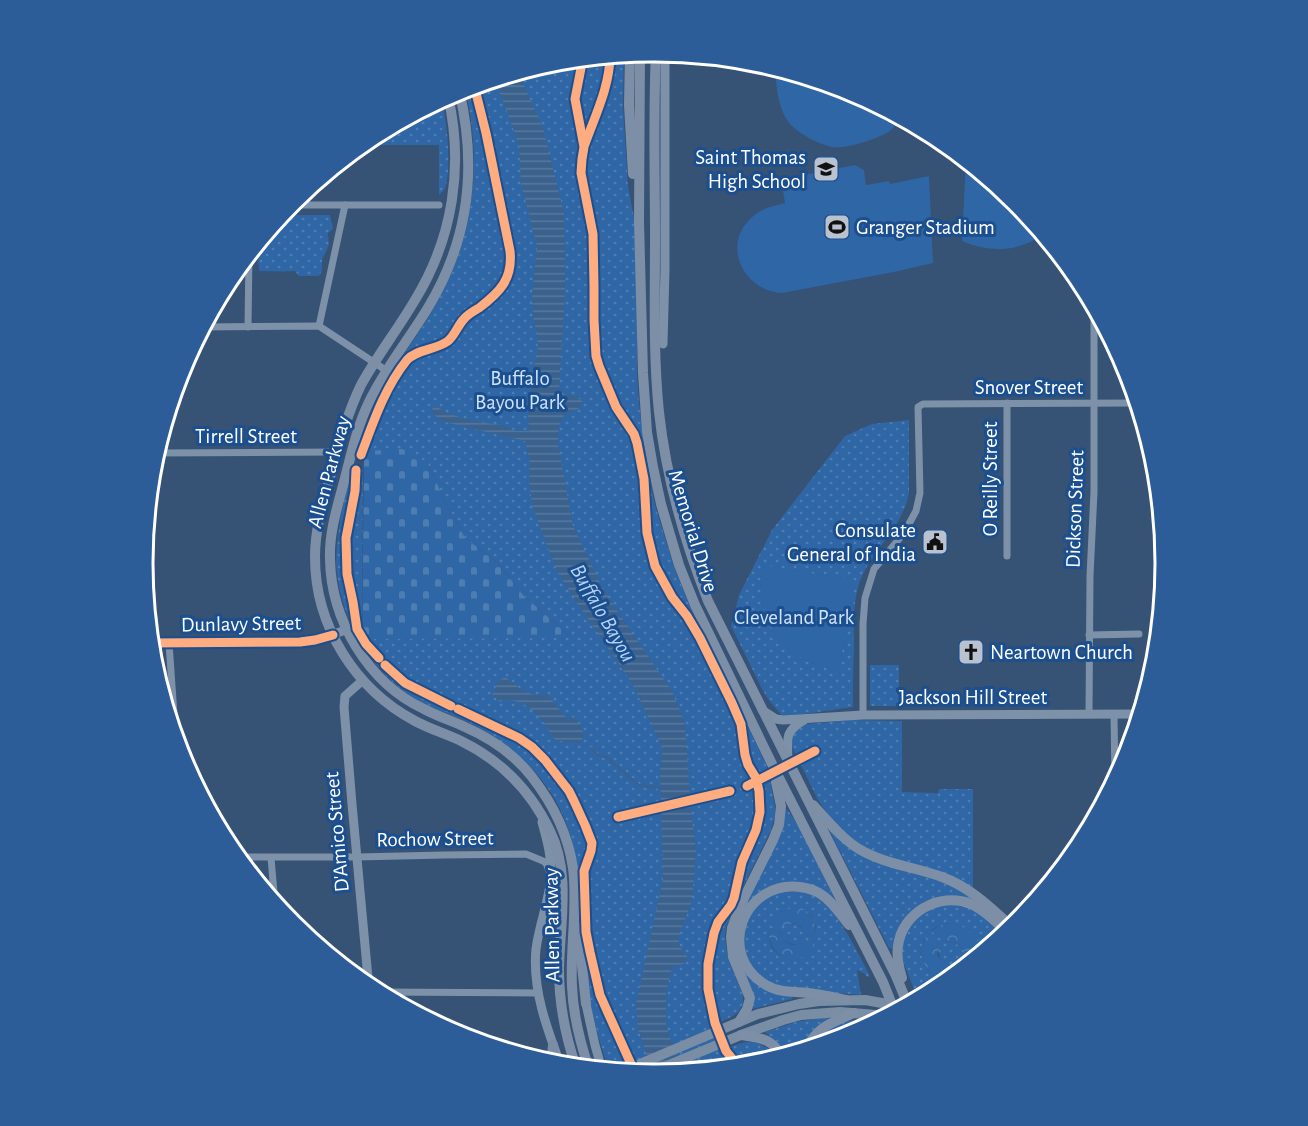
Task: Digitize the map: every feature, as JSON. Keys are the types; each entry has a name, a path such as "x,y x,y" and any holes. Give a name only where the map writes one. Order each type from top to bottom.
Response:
{"main road":[{"name":"Memorial Drive","path":"640,62 639,221 644,403 661,504 679,565 695,605 772,764 862,939 892,1004"},
{"name":"Memorial Drive","path":"656,62 656,343 659,414 675,505 694,566 708,601 896,976 904,998"},
{"path":"630,63 632,170 639,221"},
{"name":"Allen Parkway","path":"461,100 469,154 467,202 462,225 439,288 369,401 362,420 334,518 330,561 332,583 336,604 346,630 363,657 387,684 422,709 484,737 503,749 531,775 553,808 562,827 573,870 571,968 573,1007 577,1028 593,1060"},
{"name":"Allen Parkway","path":"450,105 455,166 447,228 425,284 362,384 352,405 320,515 315,560 322,605 333,635 351,666 363,680 396,709 415,721 477,749 499,765 518,783 540,813 550,832 561,865 563,890 560,986 565,1030 573,1058"},
{"path":"659,414 663,344"},
{"path":"334,518 334,489 341,463 337,452"},
{"path":"442,733 449,720"},
{"path":"736,1024 747,1009 750,998 733,957 732,928 740,906 779,825 781,806 772,764"},
{"path":"805,796 857,848 957,884 980,898 1006,921"},
{"path":"573,870 586,1005"},
{"path":"846,1000 776,990 757,979 749,970 739,947 742,922 747,910 755,901 772,890 787,887 804,888 828,900 862,939"},
{"path":"905,997 897,949 907,923 917,912 930,904 957,900 969,903 986,913 1000,926"},
{"path":"641,1064 758,1014 799,1004 846,1000 894,1003"},
{"path":"673,1063 763,1026 801,1016 820,1013 875,1014"},
{"path":"813,1039 826,1025 854,1013"},
{"path":"739,1036 758,1038 773,1043 777,1049"},
{"path":"553,1045 557,1055"}],"street":[{"path":"663,344 665,62"},
{"path":"302,205 439,205 453,195"},
{"path":"319,326 345,205"},
{"path":"439,205 447,228"},
{"path":"248,327 249,268"},
{"name":"Dickson Street","path":"1089,714 1090,576 1094,492 1094,323"},
{"path":"212,327 319,326 387,371"},
{"name":"O Reilly Street","path":"1007,403 1007,555"},
{"name":"Snover Street","path":"863,715 865,598 874,569 904,533 916,510 920,493 918,407 923,404 1129,403"},
{"name":"Tirrell Street","path":"165,453 337,452"},
{"name":"Dunlavy Street","path":"159,643 300,642 315,640 346,630"},
{"path":"1089,635 1138,634"},
{"path":"169,643 173,704"},
{"name":"D'Amico Street","path":"363,680 345,696 344,707 368,975"},
{"name":"Jackson Hill Street","path":"762,710 776,719 863,715 1132,714"},
{"path":"1114,714 1114,762"},
{"path":"789,761 787,740 789,732 807,719"},
{"path":"540,813 550,853 551,876 536,950 536,975 538,993 553,1045"},
{"name":"Rochow Street","path":"248,857 357,858 526,854 546,863 551,876"},
{"path":"271,858 274,890"},
{"path":"395,992 538,993"},
{"path":"586,1005 593,1060"}],"green space":[{"name":"Buffalo Bayou Park","path":"624,63 623,106 628,186 637,234 637,374 647,468 655,505 674,567 690,607 767,766 775,806 771,830 735,903 726,927 728,959 743,995 743,1004 733,1016 717,1024 727,1049 740,1043 752,1042 770,1050 719,1060 687,1063 606,1062 591,1005 583,905 576,856 560,809 552,795 533,769 510,748 484,730 415,699 393,682 379,668 357,637 343,601 336,563 337,542 351,478 357,469 363,467 362,634 571,637 523,595 497,562 465,538 427,462 367,451 367,456 364,457 358,453 369,416 380,392 434,308 448,282 458,255 466,228 474,173 467,98 493,88 556,71"},
{"path":"776,77 815,88 876,113 895,125 889,132 874,139 855,145 832,147 816,141 791,125 783,113"},
{"path":"443,108 447,130 448,170 445,188 439,195 439,145 377,145"},
{"name":"Granger Stadium","path":"855,165 864,170 866,185 889,181 890,184 929,176 933,263 782,293 757,284 748,276 741,265 738,254 738,241 742,229 751,218 763,210 785,203 782,185 793,177"},
{"path":"965,170 1009,208 1036,239 1004,249 983,248 962,241"},
{"path":"293,215 330,215 333,229 328,233 329,245 322,260 322,270 319,276 299,276 295,271 259,271 257,257"},
{"name":"Cleveland Park","path":"909,420 909,493 906,505 896,525 863,574 855,601 853,707 783,717 762,689 731,626 739,595 772,530 845,436 872,424"},
{"path":"402,449 427,462 465,538 497,562 523,595 572,638 366,639 362,634 364,457 367,456 367,451"},
{"path":"762,565 848,579 853,587 839,671 819,666 802,658 787,648 776,636 763,604"},
{"path":"870,665 899,665 899,706 870,706"},
{"path":"854,720 902,721 902,792 938,793 939,789 973,789 973,889 883,857 852,841 829,816 818,800 791,745 793,734 799,727 806,724"},
{"path":"785,808 801,830 834,898 803,883 746,906 743,965 793,996 792,999 752,1009 737,957 734,933"},
{"path":"825,822 836,835 959,889 984,908 929,900 892,949 889,948"},
{"path":"776,892 809,892 830,907 870,976 867,977 857,970 861,995 780,988 770,984 753,970 744,951 743,936 753,908","holes":["782,911 810,914 815,924 814,935 797,924 771,923","768,929 781,932 783,938 789,943 798,945 801,942 796,959 775,951 768,936"]},
{"path":"946,904 972,908 997,929 981,944 950,923 931,930 943,941 954,942 968,954 949,968 939,957 939,949 925,938 921,953 922,959 936,978 915,991 901,953 906,929 922,912"},
{"path":"799,907 812,918 815,926 814,935 803,933 800,926 795,924 783,927 770,923 783,911"},
{"path":"950,923 962,926 982,943 968,954 954,942 943,941 931,931 940,925"},
{"path":"768,928 781,932 785,941 792,944 798,945 802,939 814,941 811,950 805,956 797,959 789,959 781,955 769,940"},
{"path":"926,937 939,949 937,954 939,958 950,968 936,978 924,964 921,952"},
{"path":"828,1018 811,1039 781,1048 765,1032 796,1022"},
{"path":"860,1020 820,1036 829,1028 841,1023"}],"water":[{"name":"Buffalo Bayou","path":"521,80 543,128 564,213 565,290 559,390 582,401 578,409 564,415 559,426 558,444 573,526 601,585 672,691 684,721 696,849 692,901 678,938 680,947 687,956 685,963 672,968 666,992 666,1025 678,1063 649,1064 638,1028 636,1004 663,879 660,771 663,749 633,685 558,573 532,504 529,481 530,463 525,441 441,421 432,409 435,406 447,413 472,421 501,425 516,431 529,431 528,414 532,372 538,352 532,298 537,246 521,184 519,145 498,87"},
{"path":"505,677 522,690 534,695 548,695 568,720 573,717 579,723 584,735 581,742 555,740 540,718 528,707 512,700 500,702 492,694 496,683"}],"waterway":[{"path":"591,748 599,756 606,757 639,785 664,789"}],"cycle path":[{"path":"585,144 605,89 609,64"},
{"path":"581,67 575,99 584,147 581,173 593,234 596,356 616,407 634,434 637,443 644,479 647,533 655,566 672,597 700,638 732,703 741,724 748,765 756,778 759,791 760,812 756,830 742,862 734,898 718,922 714,933 708,964 708,989 715,1023 726,1051 732,1058"},
{"path":"361,455 386,393 407,360 411,356 448,341 466,317 493,296 507,277 510,251 476,94"},
{"path":"356,470 355,491 346,538 347,574 357,629 366,644 379,658"},
{"path":"159,643 300,642 333,635"},
{"path":"385,665 405,683 451,706"},
{"path":"458,709 519,738 532,747 545,760 574,801 592,843 584,871 586,932 590,952 600,995 631,1063"},
{"path":"747,786 815,751"},
{"path":"618,817 730,791"}],"place":[{"name":"Saint Thomas High School","path":"826,169"},
{"name":"Granger Stadium","path":"837,227"},
{"name":"Consulate General of India","path":"935,542"},
{"name":"Neartown Church","path":"971,652"}]}
